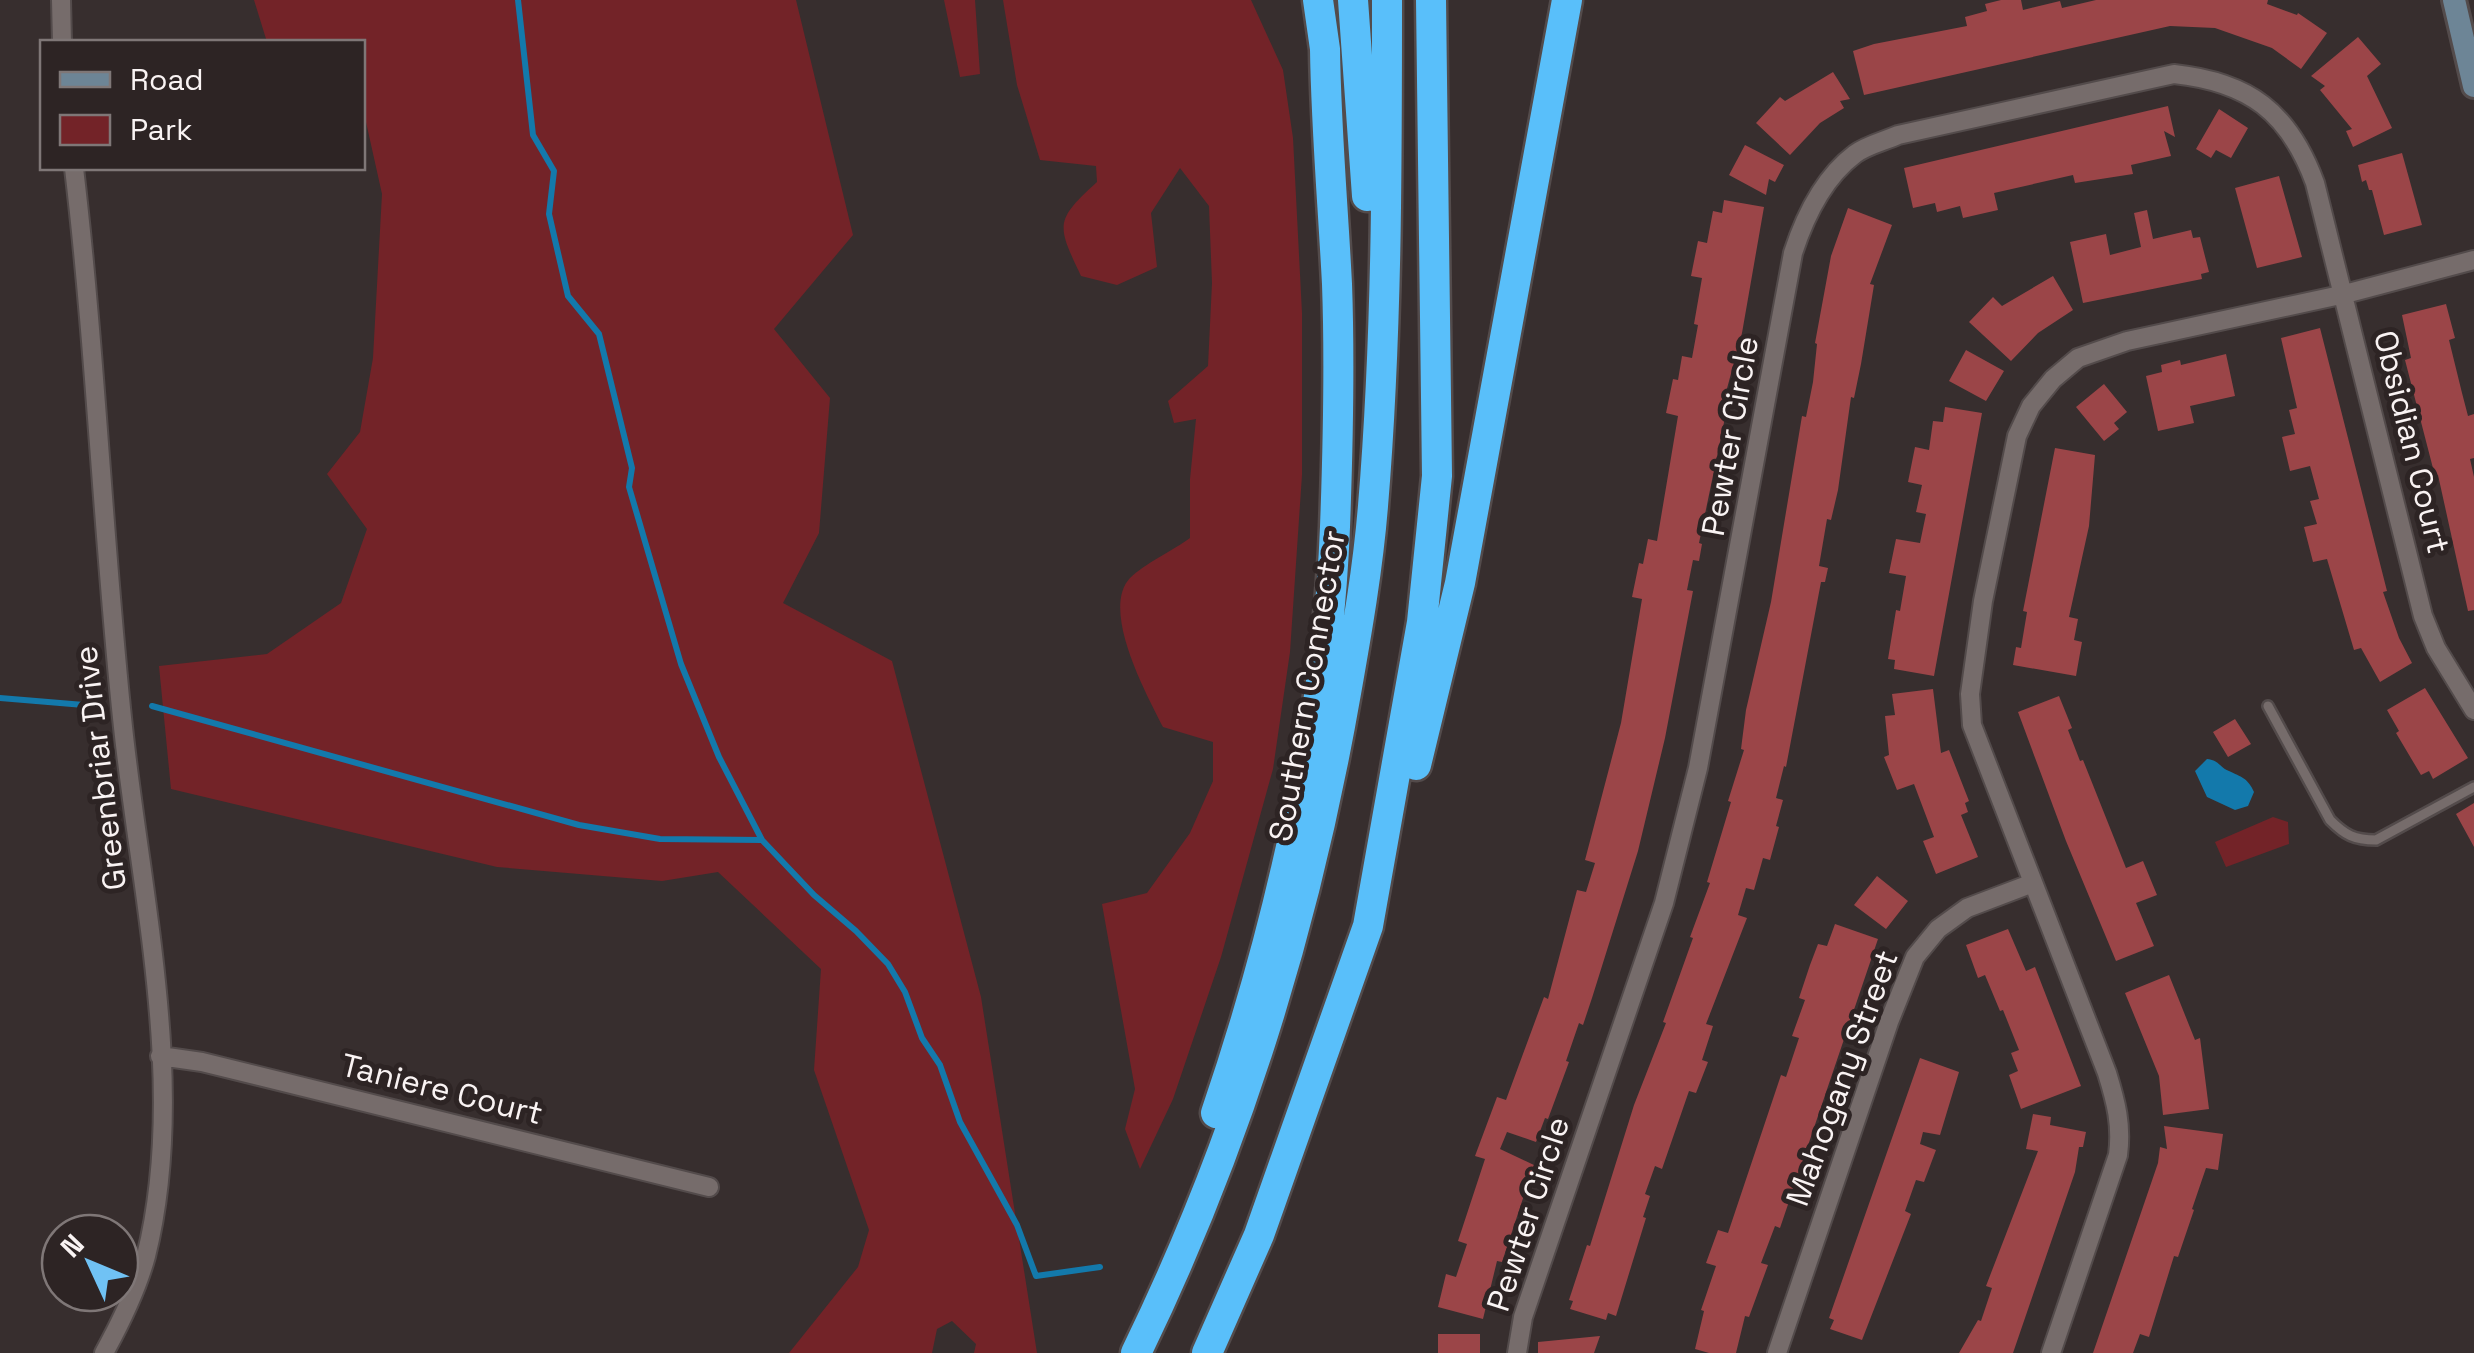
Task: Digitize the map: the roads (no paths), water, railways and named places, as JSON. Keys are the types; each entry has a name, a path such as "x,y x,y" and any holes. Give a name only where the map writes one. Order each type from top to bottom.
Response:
{"highway":[{"path":"1306,0 1326,114"},
{"path":"1120,1353 1194,1175 1247,1014 1286,856 1317,696 1334,531 1338,363 1324,49 1318,0"},
{"path":"1353,0 1366,156 1370,419 1375,466"},
{"name":"Southern Connector","path":"1136,1353 1220,1164 1304,898 1334,765 1374,501 1384,358 1387,0"},
{"path":"1368,926 1422,622 1437,476 1431,0"},
{"path":"1434,164 1454,0"},
{"path":"1207,1353 1266,1218 1400,828 1460,584 1567,0"}],"street":[{"path":"61,0 62,40"},
{"path":"2454,0 2474,86"},
{"name":"Pewter Circle","path":"1516,1353 1523,1317 1664,903 1698,768 1793,253 1804,221 1829,179 1857,152 1898,136 2174,74 2207,78 2230,85 2282,120 2303,150 2345,294"},
{"name":"Greenbriar Drive","path":"74,170 123,727 152,953 160,1056 161,1136 146,1254 105,1353"},
{"path":"2051,1353 2118,1155 2121,1132 2107,1073 1972,725 1970,694 1983,601 2017,436 2031,406 2053,379 2078,358 2127,341 2345,294 2474,260"},
{"name":"Obsidian Court","path":"2345,294 2423,616 2436,648 2474,710"},
{"name":"Mahogany Street","path":"1778,1353 1841,1161 1915,956 1938,929 1967,908 2033,883"},
{"name":"Taniere Court","path":"160,1056 202,1062 709,1187"}],"lane":[{"path":"2268,706 2330,820 2344,834 2376,840 2474,786"}],"water":[{"path":"2207,759 2249,784 2254,792 2248,806 2235,810 2207,797 2195,771"}],"waterway":[{"path":"518,0 533,135 554,171 549,214 568,296 599,334 632,468 629,487 681,664 719,757 762,840 888,964 905,992 922,1038 940,1065 960,1122 1017,1225 1036,1276 1100,1267"},
{"path":"0,698 84,705"},
{"path":"152,706 579,825 660,839 762,840"}]}
